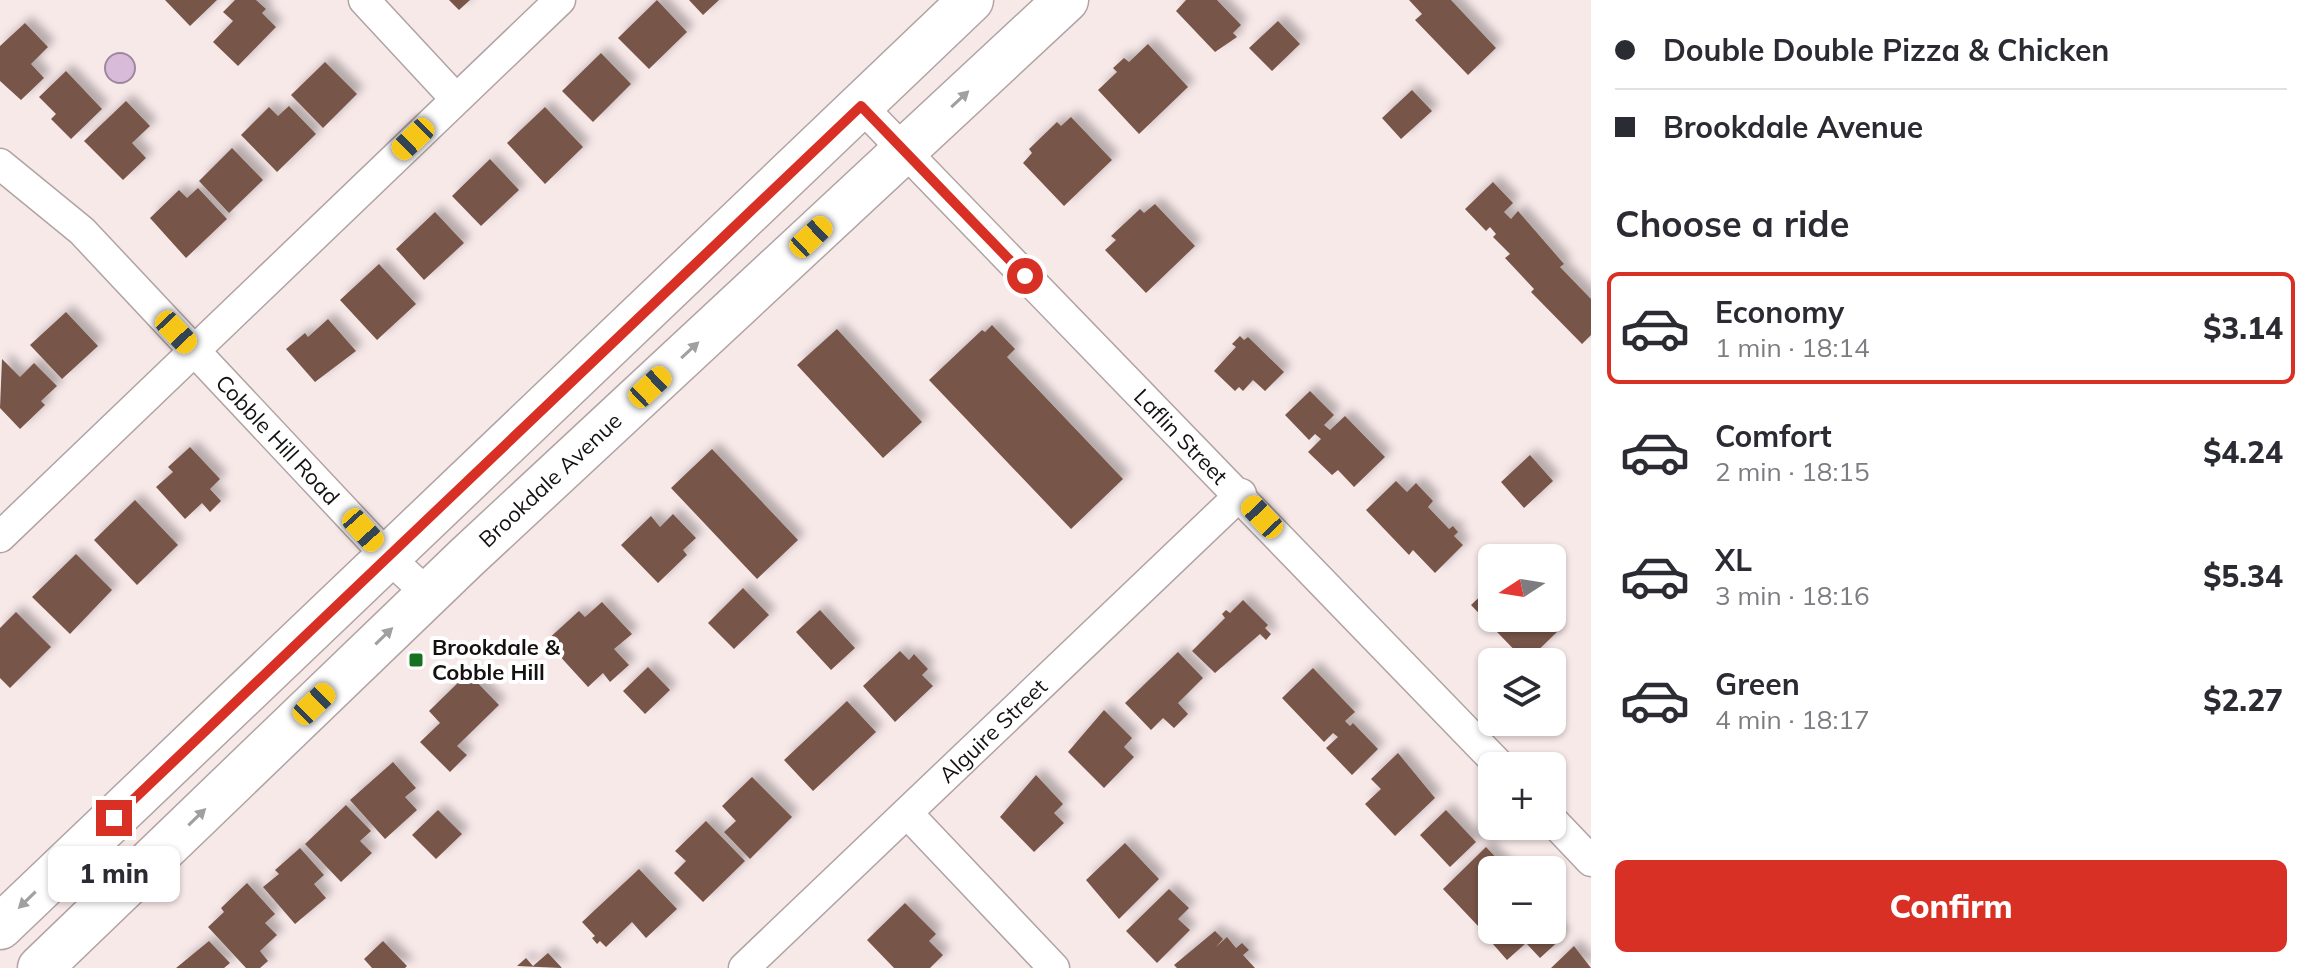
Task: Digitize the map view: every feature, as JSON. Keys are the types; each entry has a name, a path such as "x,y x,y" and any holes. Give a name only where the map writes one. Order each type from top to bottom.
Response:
{"main road":[{"path":"0,927 971,0"},
{"name":"Brookdale Avenue","path":"40,968 428,594 1066,0"}],"street":[{"path":"364,0 455,98"},
{"path":"0,537 560,0"},
{"name":"Laflin Street","path":"861,106 1241,494 1487,752"},
{"name":"Cobble Hill Road","path":"0,164 82,231 388,557 428,594"},
{"name":"Alguire Street","path":"744,968 1241,494"},
{"path":"907,813 1054,968"},
{"path":"1566,835 1591,861"}],"shaded area":[{"path":"120,53 131,57 135,68 131,79 120,83 109,79 105,68 109,57"}],"building":[{"path":"165,0 217,0 190,26"},
{"path":"235,0 256,0 266,9 262,13 276,27 238,66 213,42 233,21 223,12"},
{"path":"449,0 470,0 459,10"},
{"path":"657,0 687,32 649,69 618,38"},
{"path":"689,0 719,0 703,15"},
{"path":"1186,0 1217,0 1241,25 1233,33 1237,37 1215,52 1176,11"},
{"path":"1409,0 1451,0 1496,48 1468,75 1415,20 1422,14"},
{"path":"1278,21 1300,44 1272,71 1249,48"},
{"path":"25,23 48,47 31,64 44,78 21,100 0,81 0,46"},
{"path":"1148,44 1188,87 1139,134 1098,90 1117,72 1113,68 1124,58 1129,62"},
{"path":"601,53 631,84 593,122 562,91"},
{"path":"325,62 357,94 323,128 291,95"},
{"path":"66,71 102,109 71,139 51,119 56,114 39,97"},
{"path":"1412,90 1432,111 1401,139 1382,118"},
{"path":"126,101 150,126 132,143 146,158 123,180 84,141"},
{"path":"289,106 316,134 277,172 241,135 269,107 278,116"},
{"path":"545,107 583,147 545,184 507,143"},
{"path":"1071,117 1112,160 1064,206 1023,163 1032,153 1029,149 1057,122 1061,126"},
{"path":"232,148 263,180 229,213 199,181"},
{"path":"490,159 519,190 481,226 452,196"},
{"path":"1493,182 1513,203 1504,212 1511,219 1518,211 1564,264 1560,267 1591,299 1591,335 1582,344 1531,292 1534,289 1505,258 1510,254 1493,237 1496,234 1490,227 1486,231 1465,209"},
{"path":"198,188 227,219 186,258 150,218 179,190 187,198"},
{"path":"1155,204 1195,246 1146,293 1105,250 1116,240 1111,236 1140,209 1144,213"},
{"path":"435,212 464,243 424,280 396,249"},
{"path":"379,264 416,304 377,340 340,300"},
{"path":"66,312 98,346 62,379 30,345"},
{"path":"328,319 356,351 315,382 286,349 305,333 308,337"},
{"path":"992,325 1015,349 1007,357 1123,479 1071,529 929,380 982,330 985,332"},
{"path":"837,329 922,422 883,458 797,365"},
{"path":"1240,336 1244,340 1248,337 1284,372 1265,391 1253,380 1243,391 1239,387 1235,391 1214,371 1236,347 1232,344"},
{"path":"2,359 20,377 34,363 57,386 41,401 45,405 20,429 0,408"},
{"path":"1310,391 1334,415 1324,425 1330,430 1345,416 1385,457 1354,487 1338,470 1332,475 1308,452 1321,439 1315,434 1309,440 1285,415"},
{"path":"190,447 220,479 210,489 221,501 210,512 202,503 185,519 156,487 173,472 168,467"},
{"path":"712,449 798,540 757,579 671,488"},
{"path":"1530,455 1553,481 1524,508 1501,482"},
{"path":"1396,481 1407,492 1416,483 1433,501 1428,507 1449,529 1453,526 1458,532 1454,536 1463,545 1435,573 1413,550 1409,555 1366,510"},
{"path":"135,500 178,545 137,585 94,540"},
{"path":"673,514 696,538 683,550 687,555 658,583 621,545 651,516 660,527"},
{"path":"76,554 112,590 70,634 32,597"},
{"path":"743,588 769,615 734,649 708,623"},
{"path":"1478,598 1478,612 1471,605"},
{"path":"1243,600 1268,625 1265,628 1271,634 1266,640 1260,634 1215,673 1192,651 1225,618 1222,614 1226,610 1230,613"},
{"path":"602,602 632,634 614,649 629,665 610,682 603,673 588,687 546,641 579,611 585,617"},
{"path":"820,610 855,648 831,670 796,632"},
{"path":"16,612 51,647 10,688 0,678 0,628"},
{"path":"1497,632 1557,632 1540,648 1512,648"},
{"path":"900,651 909,660 914,654 928,669 922,675 933,686 895,722 863,686"},
{"path":"1178,652 1203,678 1178,703 1188,714 1174,728 1163,718 1151,730 1125,703"},
{"path":"648,667 670,690 645,714 623,691"},
{"path":"1313,668 1355,712 1345,721 1350,726 1353,723 1378,749 1352,775 1326,748 1338,737 1333,733 1324,742 1282,698"},
{"path":"468,673 499,705 457,746 467,755 450,772 420,742 440,723 429,711"},
{"path":"847,701 876,732 813,791 784,760"},
{"path":"1104,710 1132,738 1124,747 1134,757 1104,788 1068,752"},
{"path":"1398,753 1435,798 1395,836 1365,804 1381,789 1371,779"},
{"path":"393,762 416,788 405,797 417,810 385,839 350,800"},
{"path":"1036,775 1063,804 1054,813 1064,823 1034,852 1000,817"},
{"path":"752,777 792,817 750,859 724,832 736,821 722,806"},
{"path":"346,805 371,831 360,841 372,853 341,882 305,844"},
{"path":"438,810 462,834 436,859 412,835"},
{"path":"1446,810 1476,842 1450,867 1420,835"},
{"path":"706,821 745,861 703,902 674,873 686,861 675,851"},
{"path":"1125,843 1159,879 1119,919 1086,880"},
{"path":"1486,847 1495,856 1478,856 1478,926 1443,889"},
{"path":"300,848 324,875 314,884 326,898 295,924 263,887 279,874 275,870"},
{"path":"639,869 677,909 646,938 632,922 606,947 600,941 597,944 592,938 595,936 582,922"},
{"path":"247,883 275,914 265,923 277,935 260,951 268,961 260,968 246,968 208,927 224,912 221,908"},
{"path":"1169,889 1189,908 1178,919 1190,930 1157,963 1126,931"},
{"path":"905,903 936,934 929,941 943,955 930,968 894,968 867,940"},
{"path":"1215,931 1223,939 1216,947 1227,937 1236,948 1242,943 1249,950 1243,955 1255,968 1177,968 1174,965"},
{"path":"209,941 230,963 224,968 176,968"},
{"path":"383,941 407,966 405,968 372,968 364,959"},
{"path":"1493,944 1525,944 1507,960"},
{"path":"1527,944 1555,944 1540,958"},
{"path":"1574,946 1591,968 1551,968"},
{"path":"548,953 562,968 517,966 526,958 533,966"}],"place":[{"name":"Brookdale & Cobble Hill","path":"416,660"}],"route":[{"path":"114,818 861,106 1025,276"}]}
